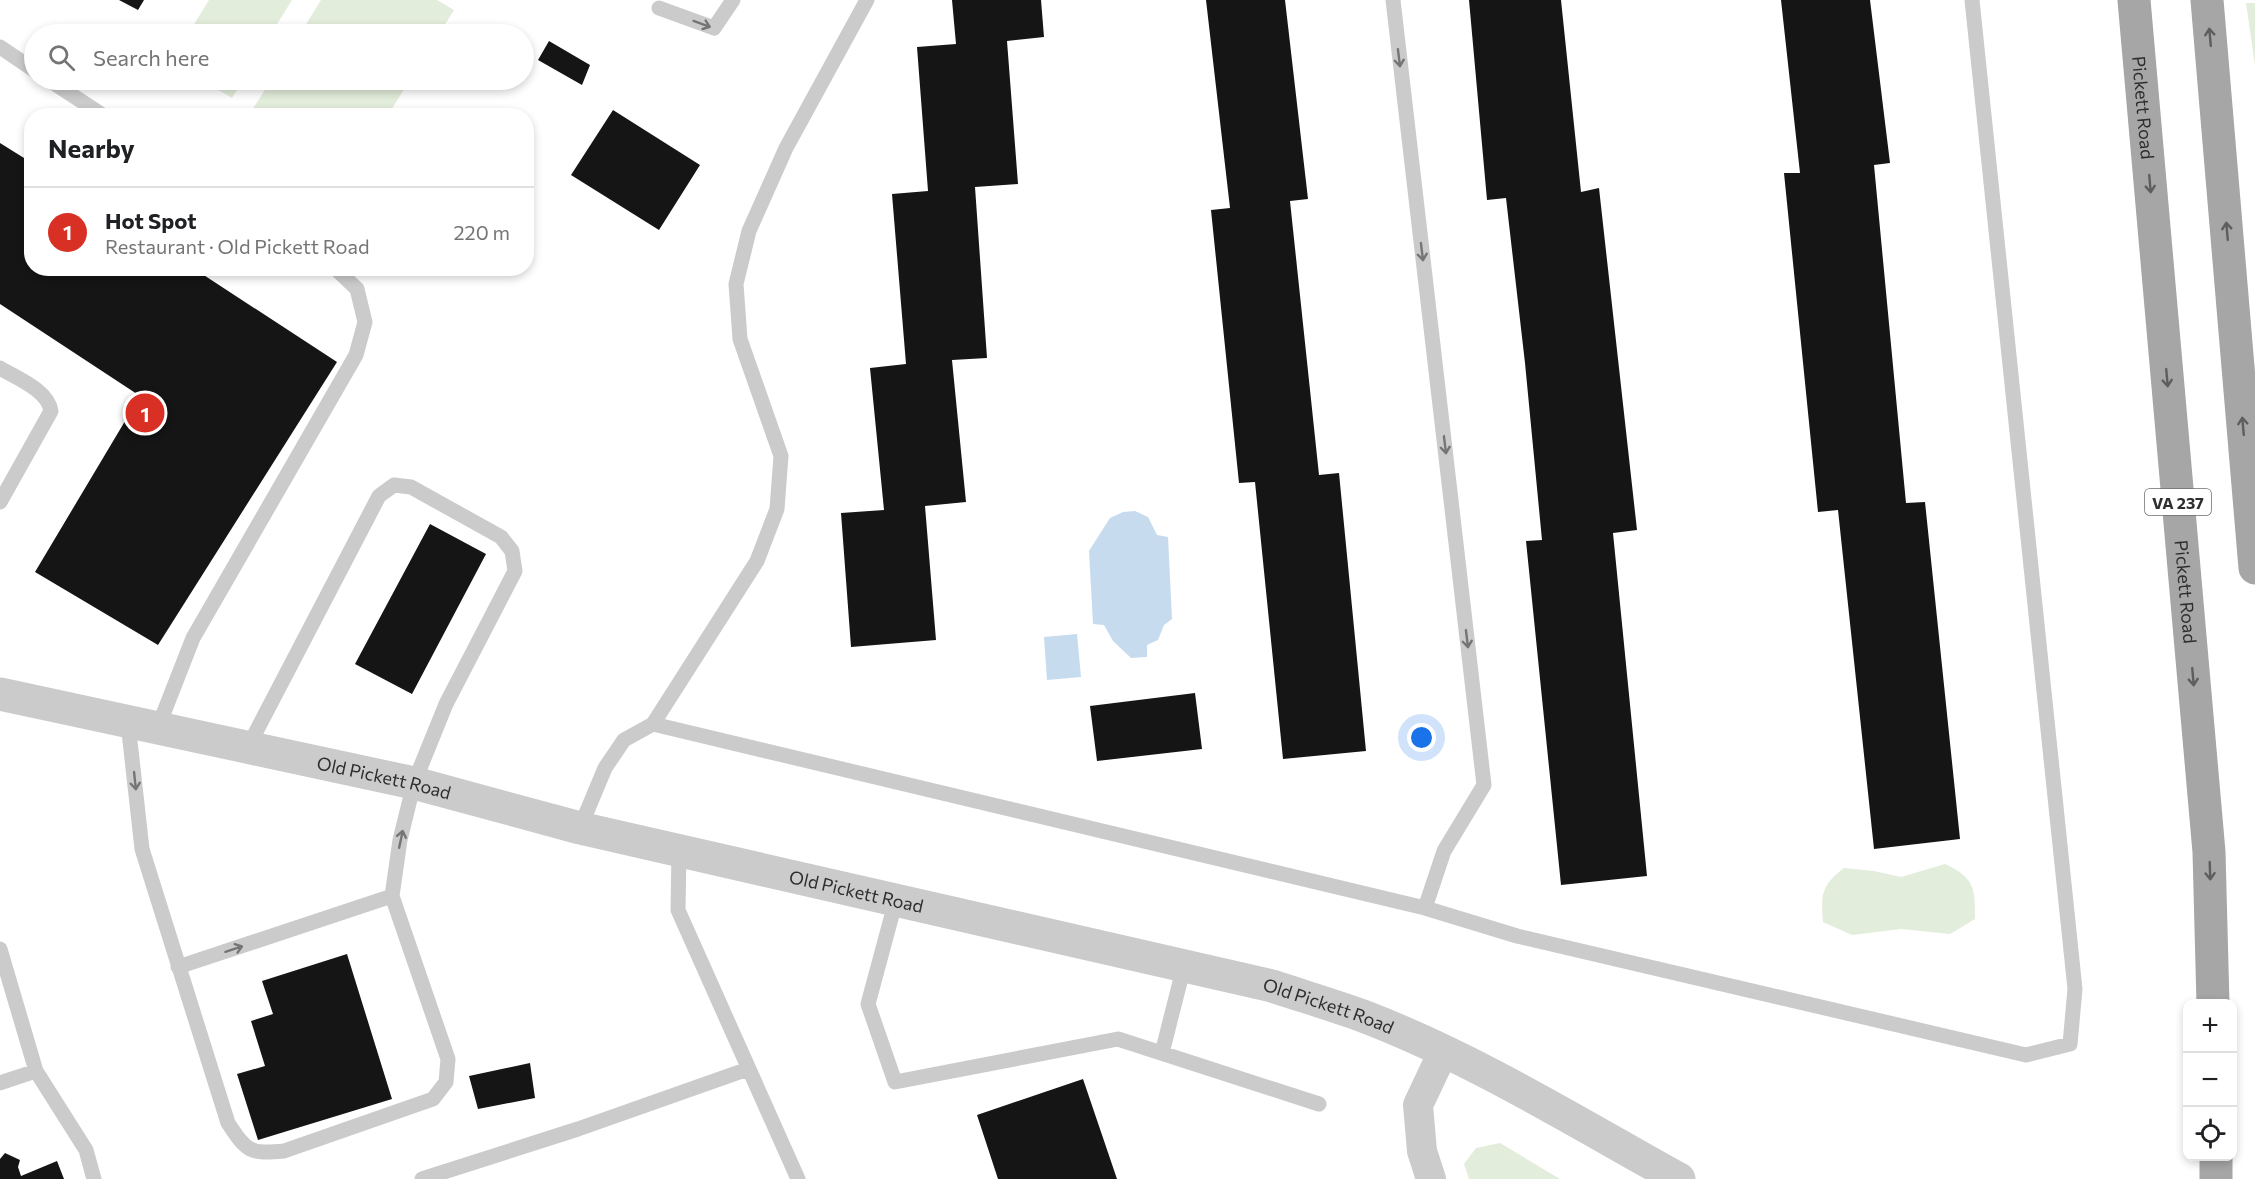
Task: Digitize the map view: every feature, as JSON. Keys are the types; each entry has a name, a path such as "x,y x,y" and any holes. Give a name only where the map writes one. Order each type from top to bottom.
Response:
{"main road":[{"name":"Pickett Road","path":"2134,0 2209,852 2213,999"},
{"path":"2207,0 2255,568"},
{"path":"2216,1161 2216,1179"}],"street":[{"name":"Old Pickett Road","path":"0,694 247,749 414,783 580,828 1272,986 1363,1016 1443,1052 1512,1087 1679,1179"},
{"path":"1431,1179 1422,1152 1418,1105 1443,1052"}],"lane":[{"path":"659,9 714,28 733,0"},
{"path":"580,828 605,768 624,740 653,724 757,561 777,509 781,456 740,339 736,284 749,231 786,148 867,0"},
{"path":"1393,0 1484,785 1444,851 1425,908"},
{"path":"653,724 1425,908 1517,936 2026,1055 2070,1044 2075,989 1972,0"},
{"path":"0,47 24,63"},
{"path":"64,90 92,108"},
{"path":"247,749 379,496 394,485 411,487 501,537 512,550 515,571 446,704 414,783 400,840 392,896 448,1059 446,1082 433,1099 284,1151 259,1154 244,1148 228,1123 142,849 142,726 356,355 365,322 357,289 343,276"},
{"path":"0,368 43,395 50,402 51,411 0,502"},
{"path":"679,850 678,910 798,1179"},
{"path":"178,967 392,896"},
{"path":"896,900 868,1004 895,1082 1118,1039 1319,1104"},
{"path":"0,949 36,1071 86,1150 94,1179"},
{"path":"1162,1053 1184,966"},
{"path":"422,1179 578,1129 748,1069"},
{"path":"0,1083 36,1071"}],"green space":[{"path":"209,0 292,0 277,24 194,24"},
{"path":"321,0 437,0 454,10 445,24 306,24"},
{"path":"2246,3 2255,3 2255,65"},
{"path":"218,90 237,90 232,98"},
{"path":"265,90 404,90 392,108 253,108"},
{"path":"1945,864 1968,879 1975,899 1975,919 1950,934 1901,929 1852,935 1823,922 1824,891 1831,880 1844,868 1901,877"},
{"path":"1500,1143 1560,1179 1469,1179 1464,1164 1476,1148"}],"water":[{"path":"1135,511 1148,517 1157,535 1168,537 1172,619 1164,625 1158,640 1147,645 1147,657 1131,658 1113,641 1104,625 1093,624 1089,551 1110,518 1123,512"},
{"path":"1077,634 1081,677 1047,680 1044,637"}],"building":[{"path":"119,0 144,0 138,10"},
{"path":"952,0 1041,0 1044,37 1007,41 1018,184 975,187 987,358 952,360 966,502 925,506 936,640 851,647 841,513 884,510 870,368 906,364 892,194 928,191 917,47 956,44"},
{"path":"1206,0 1285,0 1308,199 1290,201 1319,475 1339,473 1366,751 1283,759 1255,482 1239,483 1211,210 1230,208"},
{"path":"1469,0 1561,0 1581,192 1599,188 1637,530 1613,533 1647,876 1561,885 1526,541 1542,540 1525,363 1506,198 1487,200"},
{"path":"1781,0 1870,0 1890,163 1874,165 1906,503 1925,502 1960,839 1874,849 1838,510 1818,512 1784,173 1800,173"},
{"path":"549,41 590,65 582,85 538,60"},
{"path":"613,110 700,165 659,230 571,175"},
{"path":"0,143 24,158 24,276 205,276 337,362 158,645 35,572 140,396 0,304"},
{"path":"430,524 486,554 412,694 355,664"},
{"path":"1195,693 1202,749 1097,761 1090,706"},
{"path":"347,954 392,1099 258,1140 237,1074 265,1066 251,1021 273,1014 262,981"},
{"path":"530,1063 535,1098 478,1109 469,1076"},
{"path":"1083,1079 1117,1179 998,1179 977,1115"},
{"path":"5,1153 20,1160 18,1167 21,1176 57,1161 64,1179 0,1179 0,1159"}],"place":[{"name":"Hot Spot","path":"145,413"}]}
